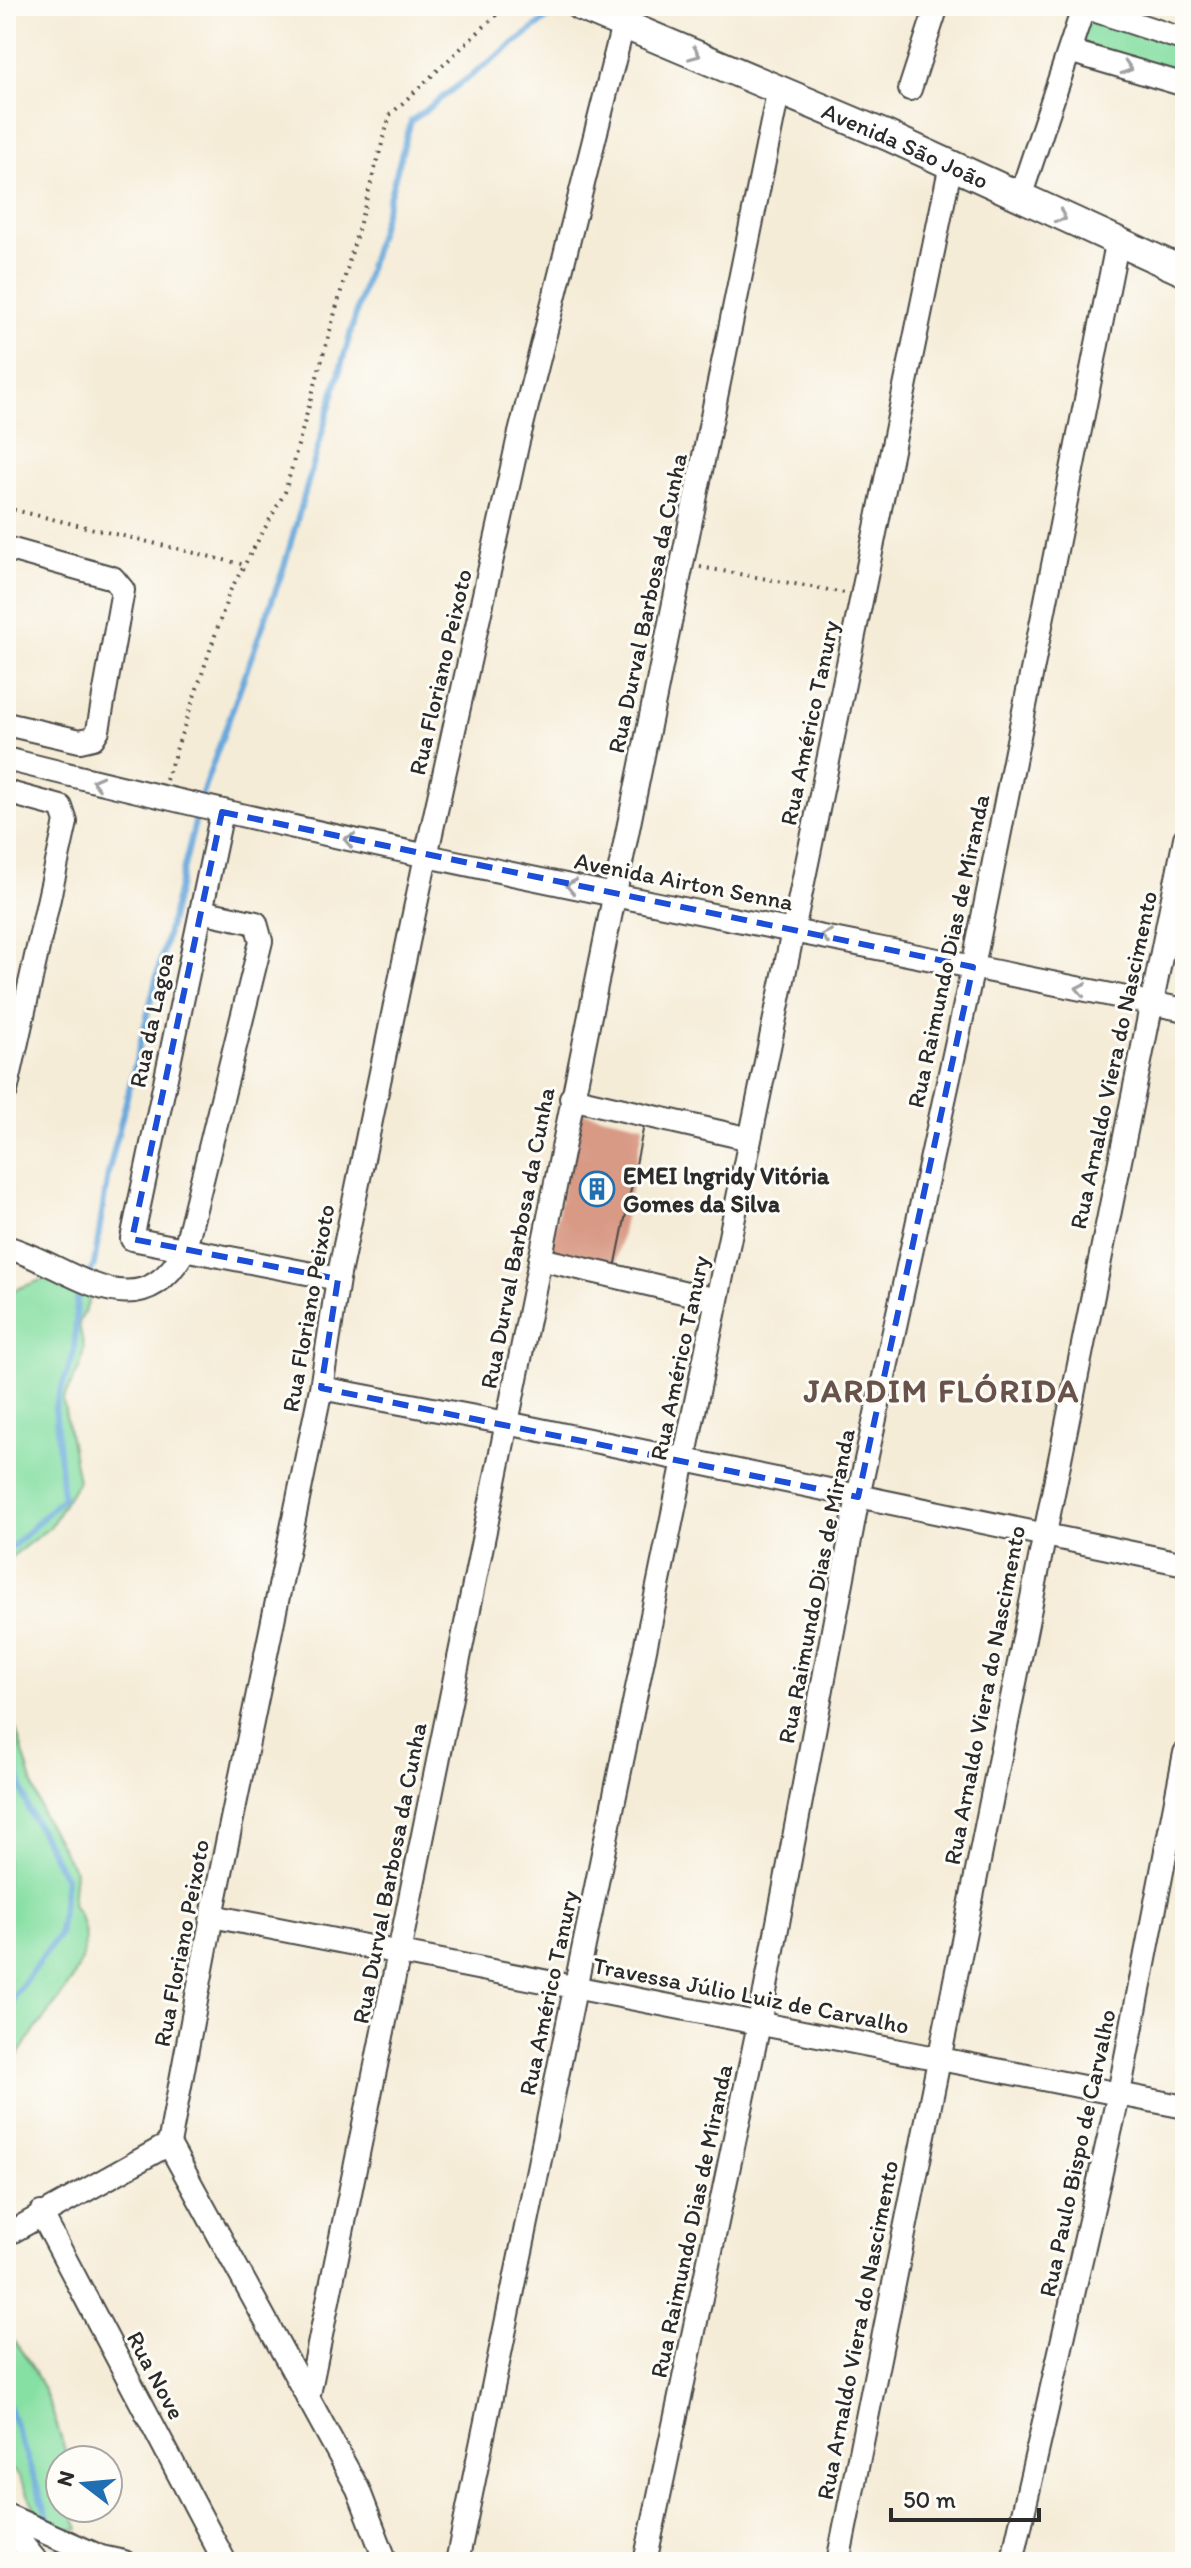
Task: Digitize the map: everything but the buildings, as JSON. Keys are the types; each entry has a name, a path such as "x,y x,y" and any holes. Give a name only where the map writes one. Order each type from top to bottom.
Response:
{"main road":[{"name":"Avenida São João","path":"602,13 951,164 1117,244 1185,272"}],"street":[{"path":"910,89 937,6"},
{"path":"1020,197 1084,6 1185,40"},
{"name":"Rua Floriano Peixoto","path":"169,2144 212,1916 321,1388 338,1279 426,856 518,441 602,13"},
{"path":"1069,51 1185,85"},
{"name":"Rua Durval Barbosa da Cunha","path":"308,2399 779,88"},
{"name":"Rua Américo Tanury","path":"457,2562 951,164"},
{"name":"Rua Raimundo Dias de Miranda","path":"645,2562 759,2024 858,1497 973,967 1117,244"},
{"path":"6,548 113,578 123,590 98,730 93,738 80,741 6,724"},
{"name":"Avenida Airton Senna","path":"6,759 218,811 426,856 1185,1010"},
{"path":"6,792 61,807 66,813 6,1091"},
{"name":"Rua da Lagoa","path":"185,1249 132,1239 201,911 218,811"},
{"name":"Rua Arnaldo Viera do Nascimento","path":"838,2562 1042,1533 1185,838"},
{"path":"6,1247 33,1255 106,1292 144,1288 173,1272 185,1249 261,941 256,923 201,911"},
{"path":"571,1098 750,1139"},
{"path":"185,1249 338,1279"},
{"path":"540,1259 717,1300"},
{"path":"321,1388 684,1459 1185,1564"},
{"name":"Rua Paulo Bispo de Carvalho","path":"1012,2562 1119,2093 1185,1753"},
{"name":"Travessa Júlio Luiz de Carvalho","path":"212,1916 1185,2107"},
{"path":"6,2235 169,2144 358,2489 386,2562"},
{"name":"Rua Nove","path":"41,2213 225,2562"},
{"path":"6,2515 92,2559 124,2562"},
{"path":"6,2524 37,2562"}],"path":[{"path":"167,799 230,591 285,492 390,115 506,6"},
{"path":"6,508 245,565"},
{"path":"682,564 862,596"}],"highlighted area":[{"path":"222,812 973,967 858,1497 321,1388 338,1279 132,1239"}],"green space":[{"path":"1087,18 1185,46 1185,77 1084,44 1080,37"},
{"path":"71,1269 95,1288 79,1323 84,1349 80,1367 63,1400 78,1481 50,1527 10,1558 6,1572 6,1293"},
{"path":"6,1697 42,1814 75,1871 72,1905 83,1925 85,1945 68,1985 16,2059 6,2095"},
{"path":"6,2333 29,2361 63,2444 44,2444 44,2524 77,2524 79,2529 46,2530 18,2475 6,2463"}],"waterway":[{"path":"200,799 283,570 411,121 557,11"},
{"path":"88,1277 94,1265 108,1174 198,810"},
{"path":"6,1553 63,1498 55,1407 74,1353 77,1300 83,1287"},
{"path":"6,1731 28,1809 66,1879 59,1935 14,1996 6,2031"},
{"path":"6,2399 52,2528"},
{"path":"58,2546 64,2562"}],"place":[{"name":"EMEI lngridy Vitória Gomes da Silva","path":"597,1189"}],"district":[{"name":"JARDIM FLÓRIDA","path":"942,1391"}]}
